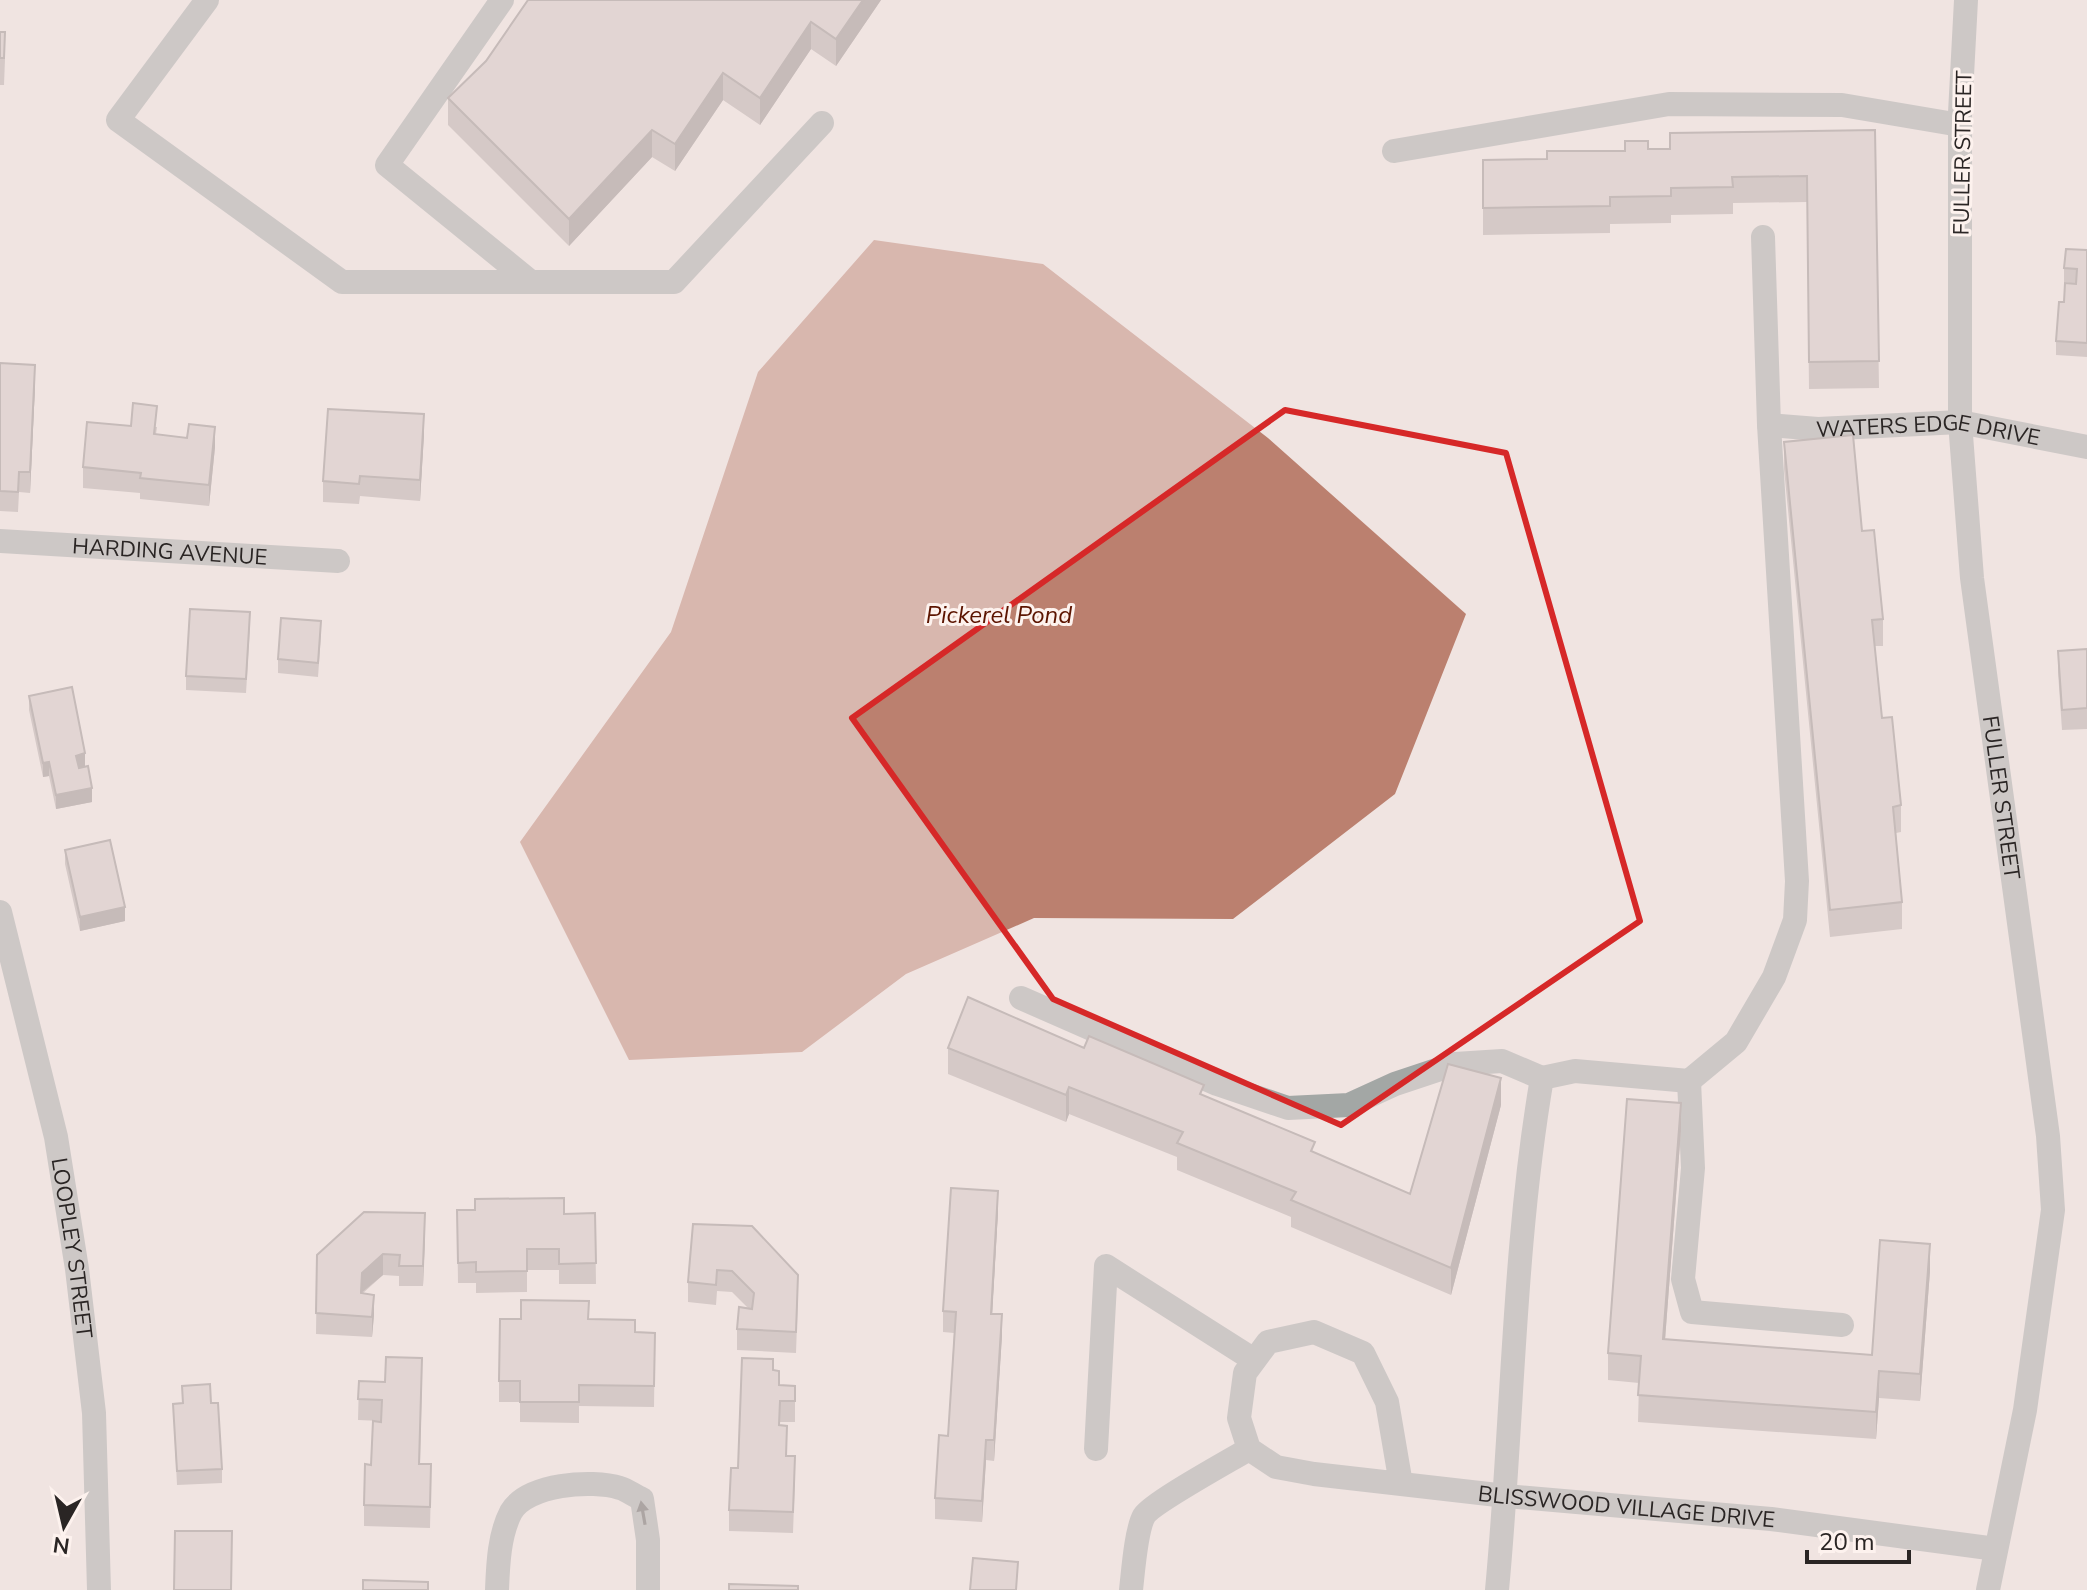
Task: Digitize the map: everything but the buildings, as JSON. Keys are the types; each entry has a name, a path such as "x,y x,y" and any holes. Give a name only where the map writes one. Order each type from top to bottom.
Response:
{"street":[{"path":"207,0 118,120 342,282 674,282 822,123"},
{"path":"502,0 387,165 531,282"},
{"name":"FULLER STREET","path":"1966,0 1960,125 1960,422 1972,578 2048,1136 2053,1210 2025,1410 1988,1590"},
{"path":"1394,151 1669,104 1842,105 1960,125"},
{"path":"1021,998 1217,1084 1288,1108 1349,1105 1395,1084 1455,1064 1502,1061 1542,1078 1575,1071 1689,1081 1736,1042 1774,977 1795,920 1797,881 1769,425 1763,237"},
{"name":"WATERS EDGE DRIVE","path":"1769,425 1818,429 1960,422 2087,447"},
{"name":"HARDING AVENUE","path":"0,541 338,561"},
{"name":"LOOPLEY STREET","path":"0,912 56,1137 77,1269 94,1413 99,1590"},
{"path":"1497,1590 1522,1247 1542,1078"},
{"path":"1689,1081 1693,1168 1683,1279 1692,1312 1842,1325"},
{"path":"1096,1449 1106,1266 1254,1360"},
{"path":"1131,1590 1144,1516 1159,1503 1249,1449 1239,1418 1245,1373 1268,1342 1314,1332 1363,1353 1387,1402 1401,1484"},
{"name":"BLISSWOOD VILLAGE DRIVE","path":"1249,1449 1276,1467 1401,1484 1771,1519 1996,1549"},
{"path":"497,1590 499,1554 512,1510 541,1489 584,1484 620,1488 642,1499 648,1540 648,1590"}],"highlighted area":[{"path":"1285,410 1506,453 1640,921 1341,1125 1053,999 852,718"}],"water":[{"name":"Pickerel Pond","path":"874,240 1043,264 1268,438 1466,614 1395,794 1233,919 1034,918 906,974 802,1052 629,1060 520,842 671,632 758,372"}]}
